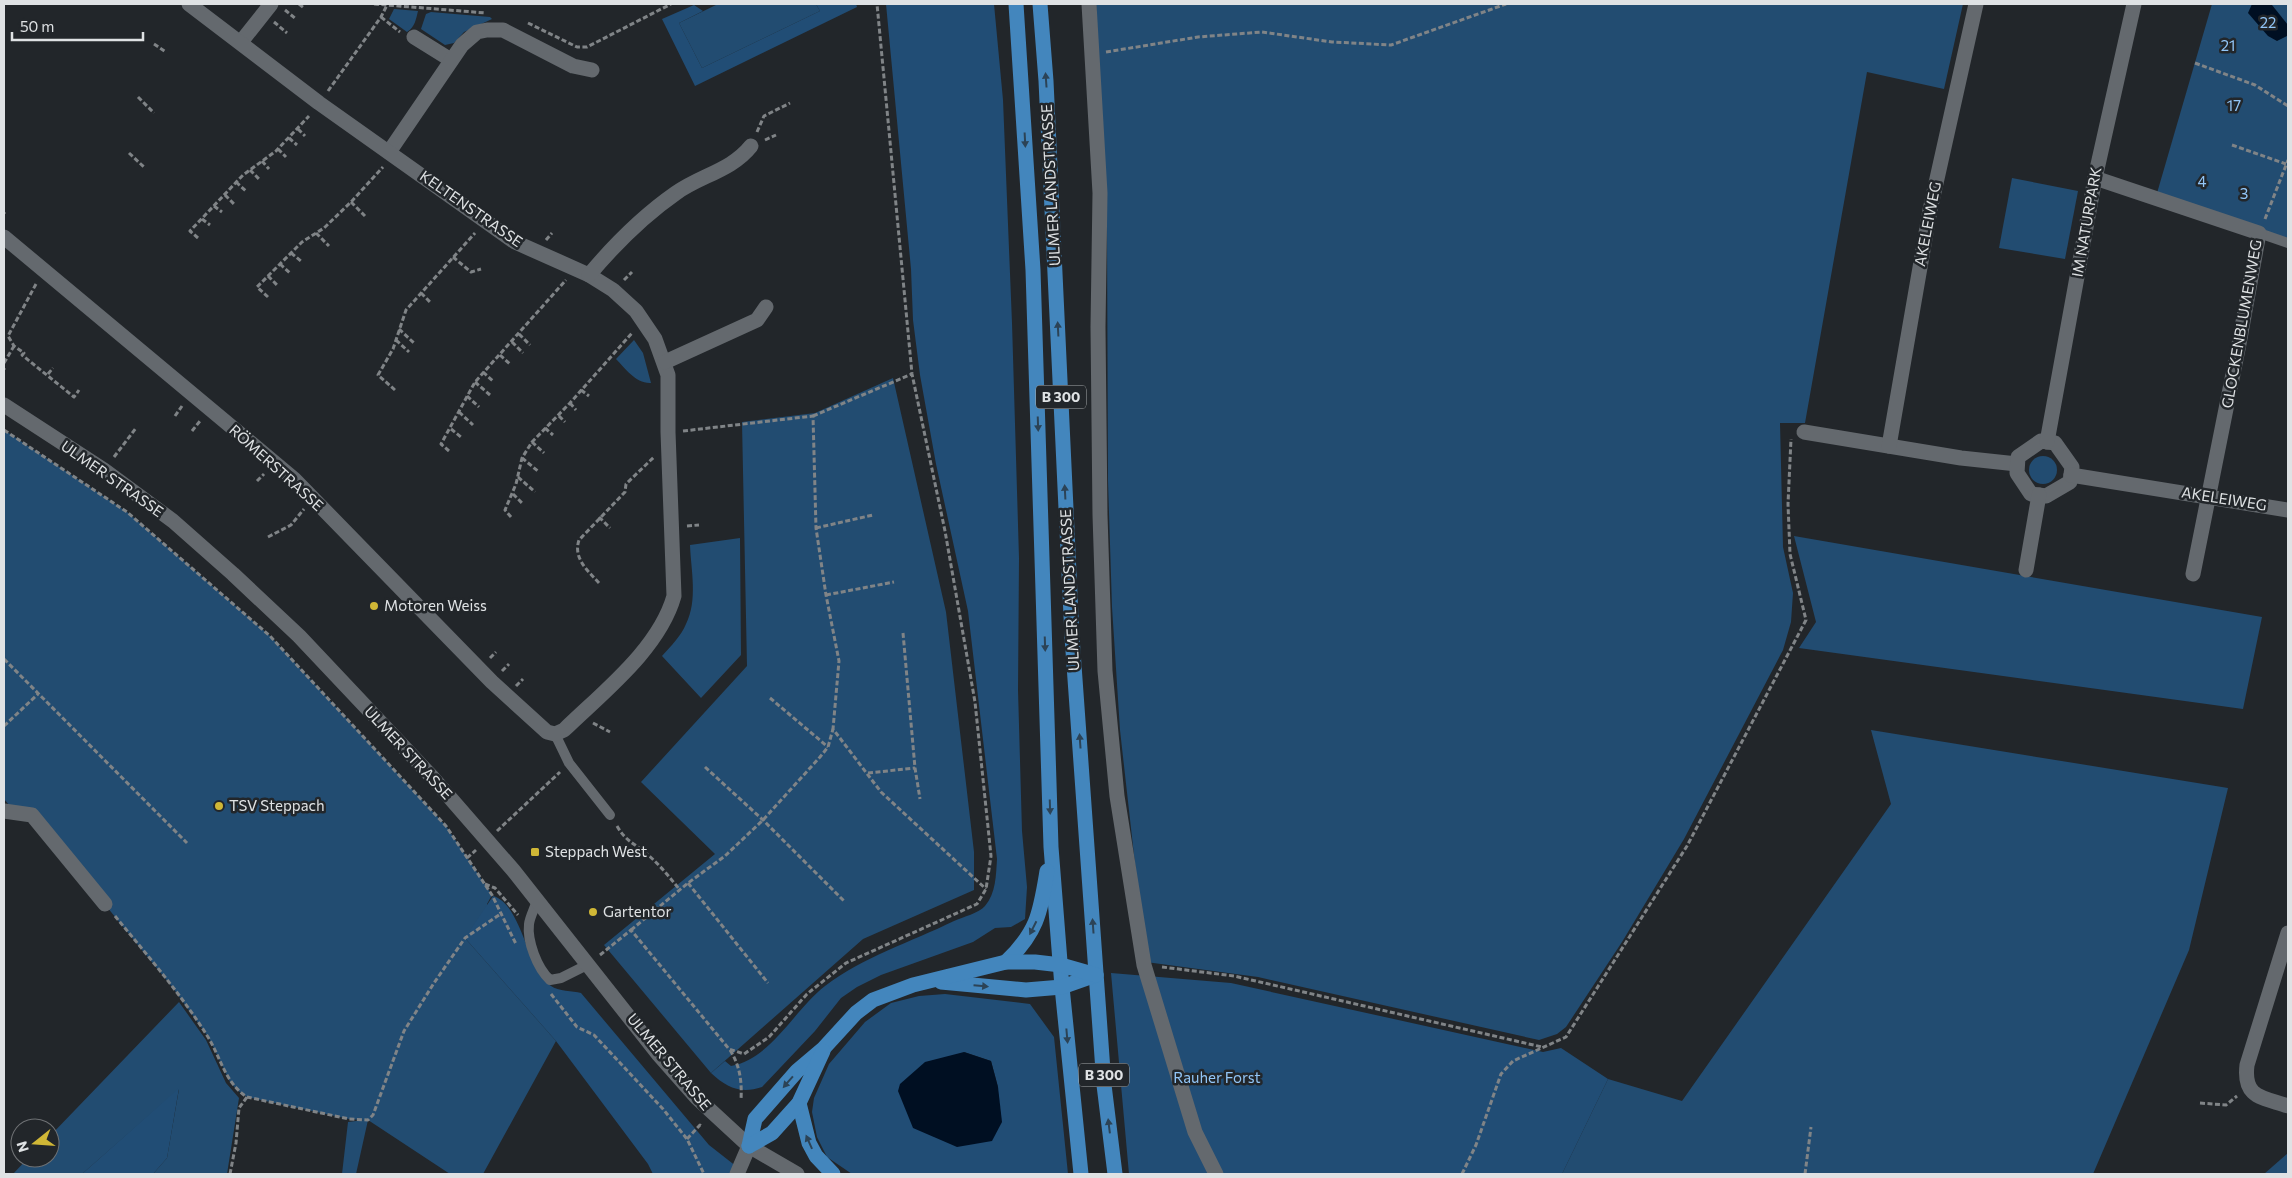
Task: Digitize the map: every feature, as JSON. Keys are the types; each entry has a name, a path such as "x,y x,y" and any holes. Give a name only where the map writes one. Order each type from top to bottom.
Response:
{"main road":[{"name":"ULMER LANDSTRASSE","path":"1016,4 1033,270 1051,847 1062,987 1081,1174"},
{"name":"ULMER LANDSTRASSE","path":"1040,4 1046,81 1072,637 1104,1085 1115,1174"},
{"path":"1006,962 1020,949 1032,933 1040,913 1051,847"},
{"path":"746,1152 772,1134 799,1103 824,1050 842,1026 873,1000 891,992 1006,962 1035,962 1061,965 1096,975"},
{"path":"933,981 1026,990 1062,987 1096,975"},
{"path":"746,1152 755,1119 798,1071 824,1050"},
{"path":"799,1103 809,1143 816,1156 833,1174"}],"street":[{"name":"KELTENSTRASSE","path":"189,4 319,103 525,248 583,272 621,297 636,311 654,339 665,362 668,375 668,432 674,596 665,621 649,644 574,720 555,734"},
{"path":"241,42 271,4"},
{"path":"1089,4 1100,194 1099,446 1105,671 1117,796 1144,965 1195,1132 1216,1174"},
{"name":"AKELEIWEG","path":"1889,446 1930,210 1976,4"},
{"name":"IM NATURPARK","path":"2047,442 2095,178 2134,4"},
{"path":"391,154 451,60 462,45 477,32 503,30 573,66 592,70"},
{"path":"414,37 451,60"},
{"path":"583,272 648,214 678,192 740,159 751,146"},
{"name":"GLOCKENBLUMENWEG","path":"2095,178 2259,233 2240,344 2193,574"},
{"name":"RÖMERSTRASSE","path":"4,237 294,479 492,682 547,732 555,734"},
{"path":"665,362 757,320 766,307"},
{"name":"ULMER STRASSE","path":"4,405 104,470 173,521 299,636 432,777 487,840 589,964 666,1062 717,1117 746,1152 797,1174"},
{"path":"1804,432 1961,458 2017,464"},
{"path":"2041,441 2047,442 2055,443 2072,467 2070,482 2046,496 2039,496 2031,494 2017,473 2018,457 2041,441"},
{"name":"AKELEIWEG","path":"2070,475 2288,510"},
{"path":"2026,570 2039,496"},
{"path":"4,811 32,815 105,904"},
{"path":"2288,933 2248,1065 2246,1079 2250,1090 2257,1096 2288,1106"},
{"path":"737,1174 746,1152"}],"lane":[{"path":"2259,233 2288,243"},
{"path":"555,734 569,763 610,815"},
{"path":"537,900 529,924 535,955 543,973 550,980 556,980 589,964"}],"path":[{"path":"299,4 304,8"},
{"path":"374,4 489,13"},
{"path":"522,21 538,26 577,47 587,47 671,4"},
{"path":"729,1049 744,1054 769,1038 806,994 846,963 977,904 986,889 991,856 975,702 946,531 912,374 876,4"},
{"path":"1093,54 1198,37 1262,32 1332,42 1391,45 1506,4"},
{"path":"198,238 190,231 236,182 278,149 298,129 381,17 387,5"},
{"path":"381,17 407,37 414,37"},
{"path":"154,44 166,52"},
{"path":"2195,63 2255,85 2288,106"},
{"path":"138,97 154,112"},
{"path":"751,146 764,116 790,103"},
{"path":"298,129 305,136"},
{"path":"289,138 297,145"},
{"path":"2232,145 2287,167"},
{"path":"278,149 286,157"},
{"path":"129,152 145,168"},
{"path":"268,297 258,287 302,242 316,233 351,202 391,154"},
{"path":"2259,233 2287,167 2288,160"},
{"path":"262,162 269,169"},
{"path":"250,170 259,179"},
{"path":"236,182 247,192"},
{"path":"225,195 234,205"},
{"path":"351,202 365,216"},
{"path":"214,206 222,212"},
{"path":"202,219 210,226"},
{"path":"395,390 378,375 393,349 406,310 486,221"},
{"path":"316,233 329,246"},
{"path":"291,253 301,261"},
{"path":"453,256 471,272 481,269"},
{"path":"280,264 290,272"},
{"path":"24,353 14,346 8,336 43,270"},
{"path":"449,451 441,444 451,429 466,396 475,382 519,334 583,272"},
{"path":"268,276 278,286"},
{"path":"421,293 431,303"},
{"path":"511,517 505,510 518,476 522,458 532,442 559,416 643,320"},
{"path":"399,329 416,344"},
{"path":"519,334 530,345"},
{"path":"396,340 409,352"},
{"path":"512,342 523,352"},
{"path":"4,363 14,346"},
{"path":"28,347 22,355 48,374 46,376 74,397 79,390"},
{"path":"500,355 511,365"},
{"path":"48,374 53,368"},
{"path":"483,372 494,382"},
{"path":"668,432 813,416 912,374"},
{"path":"475,382 490,394"},
{"path":"581,390 589,396"},
{"path":"466,396 479,407"},
{"path":"570,403 576,410"},
{"path":"459,412 473,425"},
{"path":"559,416 565,422"},
{"path":"589,964 688,883 725,856 763,820 828,747 833,729 839,661 826,595 816,528 813,416"},
{"path":"104,470 136,428"},
{"path":"545,428 553,435"},
{"path":"451,429 462,437"},
{"path":"4,430 127,512 270,636 446,826 502,914 518,948"},
{"path":"1462,1174 1476,1145 1501,1074 1513,1061 1566,1037 1687,846 1806,620 1790,554 1788,504 1792,430 1804,432"},
{"path":"532,442 544,453"},
{"path":"599,582 581,563 577,547 582,534 625,492 626,484 658,453 669,452"},
{"path":"522,458 539,472"},
{"path":"518,476 535,492"},
{"path":"512,494 523,504"},
{"path":"268,537 291,524 313,499"},
{"path":"816,528 873,515"},
{"path":"599,517 610,528"},
{"path":"826,595 894,582"},
{"path":"903,633 915,768 920,799"},
{"path":"4,659 187,843"},
{"path":"4,726 38,694"},
{"path":"770,698 828,747"},
{"path":"833,729 881,792 986,889"},
{"path":"467,858 569,763"},
{"path":"705,767 763,820 845,902"},
{"path":"867,773 915,768"},
{"path":"610,815 622,835 634,846 647,853 680,890"},
{"path":"688,883 768,983"},
{"path":"105,904 173,988 209,1038 230,1082 236,1090 247,1097 349,1119 368,1120 372,1115 404,1031 465,938 502,914"},
{"path":"632,930 729,1049 738,1064 742,1088 741,1100"},
{"path":"1144,965 1234,976 1543,1048"},
{"path":"549,992 577,1027 594,1035 663,1109 687,1139 704,1174"},
{"path":"2200,1103 2226,1104 2238,1094"},
{"path":"230,1174 236,1143 239,1108 247,1097"},
{"path":"1804,1174 1811,1127"}],"green space":[{"path":"718,4 816,4 820,11 702,68 679,23"},
{"path":"816,4 856,4 857,7 695,86 662,19 694,5 703,11 679,23 702,68 820,11"},
{"path":"886,4 994,4 1003,100 1012,323 1019,558 1018,690 1022,831 1027,887 1025,919 1011,927 995,928 973,942 881,975 857,987 841,998 815,1031 762,1087 741,1090 729,1086 711,1073 725,1061 731,1066 745,1062 758,1054 770,1044 814,996 840,976 871,958 975,913 989,901 996,877 997,859 968,611 936,464 920,375 913,320 911,269"},
{"path":"1096,4 1963,4 1944,89 1867,72 1805,423 1780,423 1783,547 1793,593 1791,622 1783,650 1684,839 1622,942 1566,1027 1557,1034 1539,1040 1258,977 1146,962 1120,730 1112,607 1108,481 1107,227"},
{"path":"2212,4 2288,4 2288,243 2155,200"},
{"path":"394,9 418,11 416,20 407,32 389,19"},
{"path":"431,12 490,17 492,19 464,32 454,43 445,45 421,29 426,14"},
{"path":"2012,178 2078,191 2065,259 1999,248"},
{"path":"634,340 643,353 651,383 640,381 616,359"},
{"path":"893,378 946,612 974,852 974,890 863,939 711,1073 604,945 715,854 641,782 747,666 742,422 815,413"},
{"name":"TSV Steppach","path":"4,430 127,512 270,636 446,826 492,895 487,904 489,920 465,938 556,1041 483,1174 450,1174 368,1120 356,1174 342,1174 348,1122 364,1120 349,1119 247,1097 237,1090 230,1082 209,1038 173,988 32,815 16,813 4,799"},
{"path":"2043,456 2053,460 2057,470 2053,480 2043,484 2033,480 2029,470 2033,460"},
{"path":"1794,536 2262,617 2243,709 1799,648 1816,622"},
{"path":"740,538 741,655 701,698 662,656 676,641 690,615 693,585 690,545"},
{"path":"1871,730 2228,788 2189,950 2093,1174 1562,1174 1608,1079 1682,1101 1891,804"},
{"path":"493,896 503,901 511,911 518,923 535,965 551,986 561,990 581,993 709,1145 746,1174 653,1174 648,1164 556,1041 465,938"},
{"name":"Rauher Forst","path":"1111,973 1231,983 1543,1052 1561,1048 1608,1079 1562,1174 1129,1174"},
{"path":"945,994 1030,1004 1054,1037 1068,1174 852,1174 827,1157 817,1137 812,1112 814,1098 829,1064 865,1022 891,1003 919,996","holes":["964,1052 991,1061 998,1087"]},
{"path":"179,1002 206,1040 226,1083 239,1098 227,1174 153,1174 167,1158 179,1089 82,1174 13,1174 19,1168 60,1168 60,1126"},
{"path":"179,1088 167,1158 153,1174 82,1174"},
{"path":"2288,1153 2288,1174 2264,1174"}],"shaded area":[{"path":"2252,4 2272,5 2288,25 2287,36 2277,41 2268,36 2248,13"},
{"path":"964,1052 991,1061 998,1087 1002,1122 992,1141 957,1147 913,1128 898,1091 900,1084 925,1062"}],"place":[{"name":"Motoren Weiss","path":"374,606"},
{"name":"TSV Steppach","path":"219,806"},
{"name":"Steppach West","path":"535,852"},
{"name":"Gartentor","path":"593,912"}],"park label":[{"name":"22","path":"2268,23"},
{"name":"21","path":"2228,46"},
{"name":"17","path":"2234,106"},
{"name":"4","path":"2202,182"},
{"name":"3","path":"2244,194"}]}
